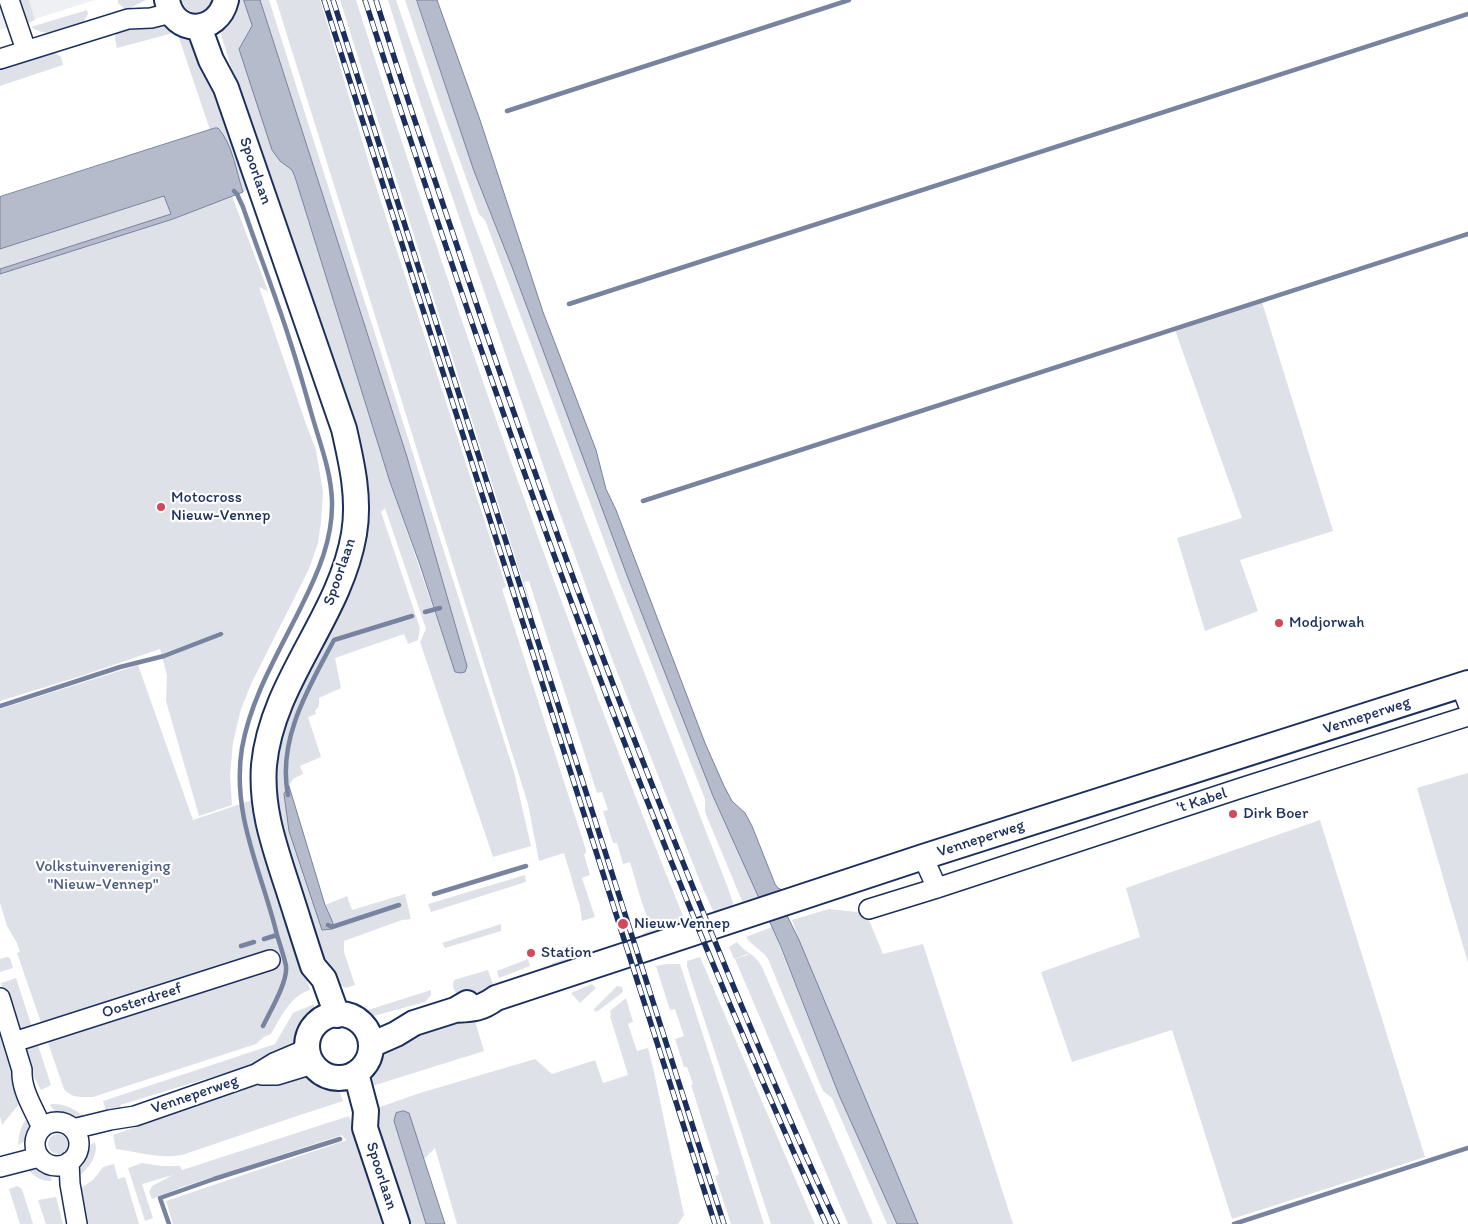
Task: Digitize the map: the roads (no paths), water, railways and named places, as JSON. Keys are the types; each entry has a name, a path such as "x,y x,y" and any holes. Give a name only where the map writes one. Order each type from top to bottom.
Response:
{"main road":[{"path":"168,5 176,20 191,27 206,24 220,16 226,0"},
{"name":"Spoorlaan","path":"206,24 211,60 226,88 344,429 354,479 356,511 354,533 344,571 326,614 282,698 270,732 264,766 264,798 270,830 313,966 312,982 329,1017"},
{"name":"Venneperweg","path":"368,1036 392,1022 414,1023 454,1010 475,1009 486,1005 496,998 923,857 1466,691"},
{"path":"348,1016 358,1020 368,1036 370,1056 364,1066 347,1076 324,1074 310,1056 308,1040 311,1032 315,1026 329,1017 348,1016"},
{"name":"Spoorlaan","path":"347,1076 354,1115 365,1128 397,1224"}],"street":[{"path":"9,0 26,50"},
{"path":"0,59 128,19 142,8 168,5"},
{"name":"'t Kabel","path":"869,909 1468,716"},
{"path":"923,857 937,888"},
{"name":"Oosterdreef","path":"14,1042 270,960"},
{"path":"0,998 22,1070 29,1077 49,1146 67,1224"},
{"name":"Venneperweg","path":"76,1136 110,1120 135,1116 256,1074 274,1063 310,1056"},
{"path":"0,1156 49,1146 76,1155 76,1136 63,1122 49,1146 0,1167"},
{"path":"49,1146 70,1184 77,1224"}],"water":[{"path":"244,0 260,0 407,457 467,666 465,672 455,672 420,565 390,482 295,177 292,170 280,161 272,150 239,49 252,26"},
{"path":"417,0 437,0 480,120 543,312 596,450 606,489 616,510 705,743 732,801 745,813 752,826 775,884 782,890 779,893 780,901 799,940 918,1224 897,1224 839,1095 781,947 713,796 628,578 512,267 474,171"},
{"path":"218,128 223,135 234,158 243,192 173,219 0,274 0,269 171,214 164,196 0,249 0,197"},
{"path":"289,786 325,905 333,923 332,929 322,930 289,831 284,794"},
{"path":"404,1111 409,1113 445,1224 426,1224 394,1121 396,1113"}],"waterway":[{"path":"507,111 849,0"},
{"path":"569,304 1468,14"},
{"path":"234,191 243,207 292,347 327,467 332,501 330,529 319,569 259,693 246,729 242,748 240,773 244,820 277,935"},
{"path":"643,501 1468,234"},
{"path":"425,612 440,608"},
{"path":"288,795 286,774 291,734 297,714 334,640 412,616"},
{"path":"0,706 120,667 164,656 221,634"},
{"path":"434,894 526,866"},
{"path":"328,925 332,927 399,905"},
{"path":"263,1026 274,1005 286,973 286,966 277,935 264,939"},
{"path":"241,946 254,942"},
{"path":"169,1224 160,1198 340,1139"},
{"path":"1234,1224 1468,1148"}],"railway":[{"path":"324,0 715,1224"},
{"path":"333,0 724,1224"},
{"path":"365,0 468,311 578,619 696,924 826,1224"},
{"path":"376,0 503,382 612,682 730,979 837,1224"}],"place":[{"name":"Motocross Nieuw-Vennep","path":"161,507"},
{"name":"Modjorwah","path":"1279,623"},
{"name":"Dirk Boer","path":"1233,814"},
{"name":"Nieuw Vennep","path":"623,924"},
{"name":"Station","path":"531,953"}],"park label":[{"name":"Volkstuinvereniging \"Nieuw-Vennep\"","path":"103,876"}]}
